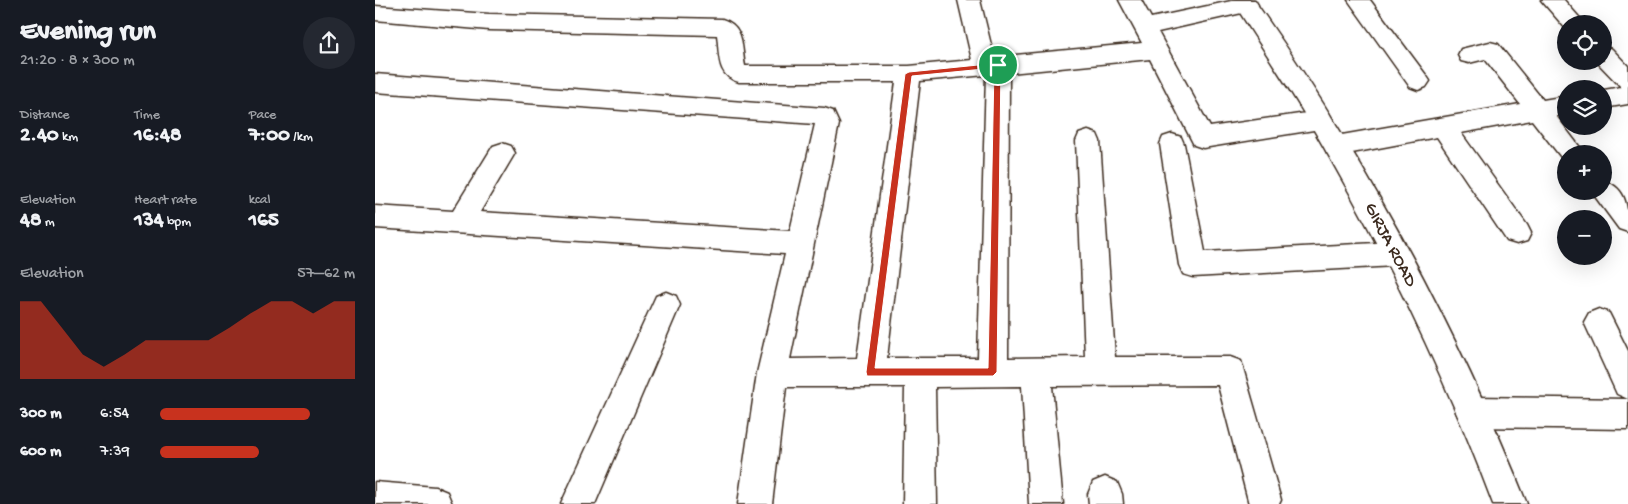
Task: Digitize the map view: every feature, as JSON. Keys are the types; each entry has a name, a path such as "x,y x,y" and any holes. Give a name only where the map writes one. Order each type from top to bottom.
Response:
{"street":[{"path":"969,0 991,66 993,372"},
{"path":"1130,0 1203,138 1320,120"},
{"path":"1359,0 1418,81"},
{"path":"1552,0 1566,15"},
{"path":"1145,27 1245,3"},
{"name":"GIRJA ROAD","path":"1245,3 1336,146 1424,307 1492,454 1510,504"},
{"path":"375,13 489,22 722,27 728,31 734,71 739,74 909,74 1157,50"},
{"path":"1469,54 1489,50 1566,145"},
{"path":"1614,59 1628,81"},
{"path":"870,372 909,74"},
{"path":"375,82 824,117 827,124 771,373 755,504"},
{"path":"1612,98 1628,95"},
{"path":"1336,146 1557,107"},
{"path":"1443,126 1517,233"},
{"path":"1088,141 1101,371"},
{"path":"1172,144 1193,265 1395,254"},
{"path":"459,223 502,154"},
{"path":"1611,200 1628,221"},
{"path":"375,217 800,243"},
{"path":"578,504 666,305"},
{"path":"1599,322 1628,384"},
{"path":"771,373 1230,371 1264,500"},
{"path":"920,372 920,504"},
{"path":"1036,372 1046,504"},
{"path":"1472,412 1628,414"},
{"path":"375,499 435,504"}],"route":[{"path":"998,65 993,372 870,372 909,74 998,65"}]}
